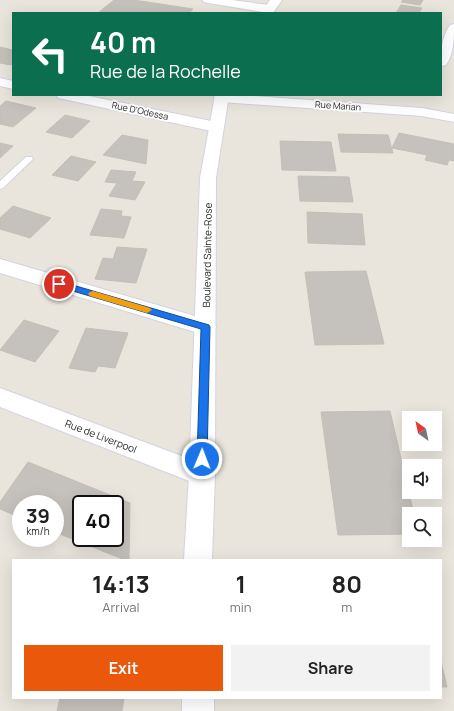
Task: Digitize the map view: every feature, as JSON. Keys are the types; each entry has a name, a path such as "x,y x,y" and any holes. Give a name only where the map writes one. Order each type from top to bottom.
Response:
{"street":[{"path":"208,0 271,7"},
{"path":"442,59 454,28"},
{"path":"0,82 12,85"},
{"name":"Rue D'Odessa","path":"68,96 216,127"},
{"name":"Boulevard Sainte-Rose","path":"198,559 206,327 208,178 221,97"},
{"name":"Rue Marian","path":"221,97 424,106 454,118"},
{"path":"0,266 206,327"},
{"name":"Rue de Liverpool","path":"0,397 202,475"},
{"path":"198,699 198,711"}],"lane":[{"path":"0,186 29,159"}],"building":[{"path":"114,0 134,0 193,9 190,12 99,12"},
{"path":"403,0 423,0 420,5 401,2"},
{"path":"401,5 422,8 420,12 397,12"},
{"path":"0,47 12,50 12,64 0,63"},
{"path":"6,101 36,108 13,127 0,124 0,106"},
{"path":"65,115 90,121 72,138 46,132"},
{"path":"399,133 454,144 454,161 449,160 447,165 425,160 427,155 392,148"},
{"path":"338,134 388,135 393,153 341,152"},
{"path":"122,135 148,140 146,164 103,155"},
{"path":"280,141 331,142 336,171 282,170"},
{"path":"0,143 13,146 0,158"},
{"path":"71,156 96,162 78,181 52,175"},
{"path":"111,170 136,172 132,181 145,182 135,200 109,196 117,183 105,182"},
{"path":"298,176 349,177 353,202 300,201"},
{"path":"13,206 51,218 30,238 0,229 0,218"},
{"path":"101,209 122,211 121,216 131,217 124,238 90,235"},
{"path":"307,212 362,214 365,245 308,243"},
{"path":"117,247 147,249 136,283 95,279 103,258 113,259"},
{"path":"366,271 384,344 315,345 305,272"},
{"path":"24,320 59,331 35,362 0,350"},
{"path":"86,328 128,333 115,368 98,366 95,372 69,368"},
{"path":"390,411 402,462 402,499 411,499 412,507 402,507 402,534 338,535 321,412"},
{"path":"28,462 110,495 72,495 72,539 64,536 64,495 12,495 12,514 0,509 0,502"},
{"path":"124,501 130,503 129,559 122,559 92,547 124,547"},
{"path":"442,665 447,687 442,687"},
{"path":"60,699 124,699 122,711 57,711"}],"slow traffic":[{"path":"93,294 147,310"}],"route":[{"path":"59,284 206,327 202,459"}]}
